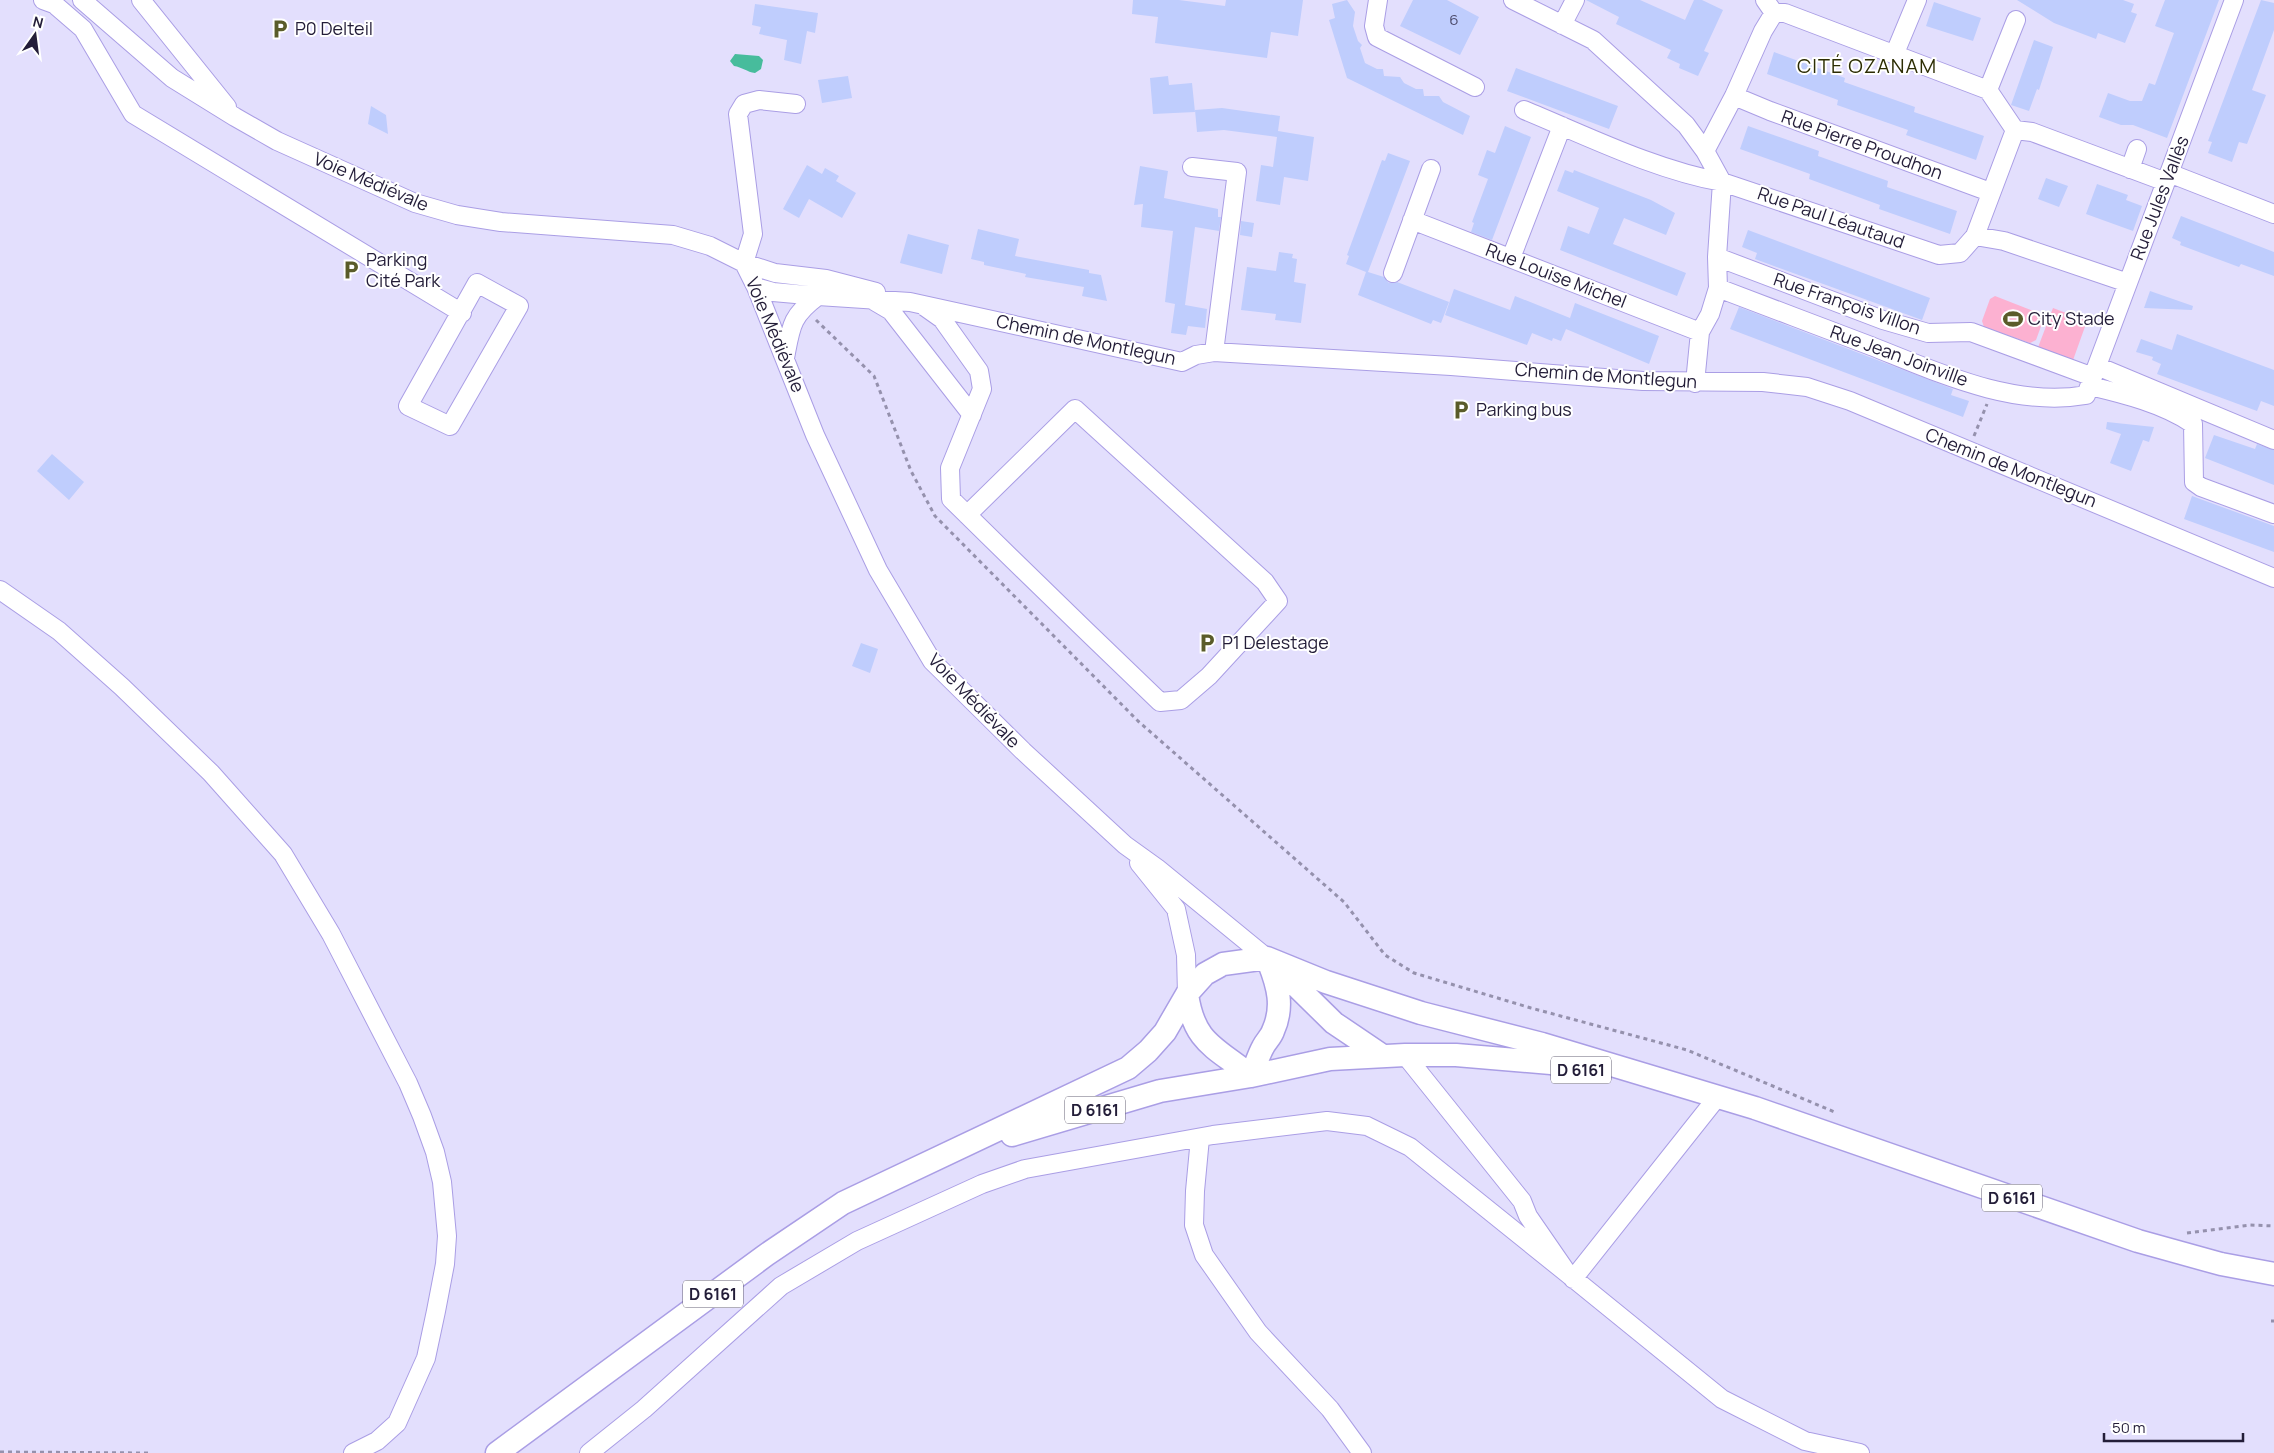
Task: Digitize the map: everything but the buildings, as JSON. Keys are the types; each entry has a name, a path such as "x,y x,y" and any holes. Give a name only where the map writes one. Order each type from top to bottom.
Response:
{"main road":[{"path":"1267,958 1334,1023 1394,1055"},
{"path":"1186,994 1190,1015 1197,1031 1207,1043 1251,1076 1263,1046 1273,1032 1279,1015 1278,991 1267,958"},
{"path":"942,1155 1128,1068 1148,1051 1165,1032 1186,994 1205,974 1224,964 1267,958 1326,982 1421,1013 1542,1044 1755,1108"},
{"name":"D 6161","path":"497,1453 766,1255 843,1203 942,1155 1160,1091 1251,1076 1330,1058 1456,1055 1552,1063 1755,1108 2138,1242 2222,1264 2274,1274"}],"street":[{"path":"43,0 54,4 83,30 133,114 462,314"},
{"name":"Voie Médiévale","path":"82,0 172,78 235,117 277,141 415,203 457,215 501,222 673,234 710,246 744,263 756,287 816,435 878,570 932,661 1023,751 1125,845"},
{"path":"141,0 235,117"},
{"path":"1378,0 1374,26 1377,37 1475,87"},
{"path":"1513,0 1593,40 1686,125 1705,150 1722,182 1717,257 1718,288 1710,314 1700,332 1695,383"},
{"path":"1562,25 1575,0"},
{"path":"1895,53 1917,0"},
{"name":"Rue Jules Vallès","path":"2091,381 2234,0"},
{"path":"1705,150 1734,96 1763,31 1769,7 1895,53 1988,90 2015,130 2032,132 2130,169 2168,178 2274,214"},
{"path":"1988,90 2016,20"},
{"name":"Rue Pierre Proudhon","path":"1734,96 1990,192"},
{"path":"744,263 753,234 738,114 744,104 759,100 796,104"},
{"name":"Rue Paul Léautaud","path":"1524,110 1660,165 1699,178 1722,182 1939,255 1960,253 1975,236"},
{"path":"1510,258 1562,126"},
{"path":"2015,130 1990,192 1975,236 2004,242 2128,283"},
{"path":"2130,169 2137,149"},
{"path":"1192,167 1237,172 1214,352"},
{"path":"1393,272 1431,169"},
{"name":"Rue Louise Michel","path":"1412,220 1700,332"},
{"name":"Rue François Villon","path":"1717,257 1883,320 1928,333 1971,332 2091,381"},
{"name":"Chemin de Montlegun","path":"744,263 774,273 826,279 915,303 1182,362 1196,356 1214,352 1450,366 1643,381 1695,383 1763,382 1807,387 1850,401 2274,578"},
{"path":"477,283 519,306 450,426 408,406 462,314 477,283"},
{"name":"Chemin de Montlegun","path":"756,287 773,292 915,303"},
{"name":"Rue Jean Joinville","path":"1718,288 1952,377 1993,390 2064,399 2091,381"},
{"path":"785,358 792,322 802,308 818,296"},
{"path":"871,299 891,311 972,416"},
{"path":"915,303 942,319 979,371 982,389 950,468 951,499 967,515 1160,702 1180,700 1209,676 1278,601 1264,582 1075,409 967,515"},
{"path":"2091,381 2274,440"},
{"path":"2091,381 2180,415 2193,424 2194,482 2201,487 2274,514"},
{"path":"0,590 59,631 122,687 211,772 283,854 335,942 408,1083 422,1116 435,1152 442,1182 447,1236 445,1264 436,1311 426,1358 397,1423 377,1442 353,1453"},
{"path":"1125,845 1157,868 1267,958"},
{"path":"1125,845 1176,909 1186,955 1186,994"},
{"path":"1394,1055 1522,1201 1528,1216 1571,1276"},
{"path":"1571,1276 1715,1100"},
{"path":"589,1453 644,1409 781,1286 857,1241 982,1184 1025,1169 1200,1138 1326,1121 1367,1126 1410,1147 1509,1229 1571,1276 1722,1399 1806,1441 1860,1453"},
{"path":"1200,1138 1194,1225 1204,1255 1258,1332 1330,1409 1362,1453"}],"path":[{"path":"802,308 874,376 911,471 935,516 1138,721 1344,902 1385,955 1414,973 1531,1008 1687,1050 1844,1116"},
{"path":"1968,450 1993,390"},
{"path":"2182,1234 2250,1225 2274,1226"},
{"path":"0,1452 150,1453"}],"shaded area":[{"path":"735,54 759,56 763,60 761,69 755,73 734,66 730,61"},
{"name":"City Stade","path":"1995,296 2041,314 2044,318 2036,340 2030,343 1984,327 1982,321 1990,299"},
{"path":"2053,308 2087,321 2072,363 2037,350"}],"place":[{"name":"P0 Delteil","path":"280,29"},
{"name":"Parking Cité Park","path":"351,270"},
{"name":"City Stade","path":"2013,319"},
{"name":"Parking bus","path":"1461,410"},
{"name":"P1 Delestage","path":"1207,643"}],"district":[{"name":"CITÉ OZANAM","path":"1867,66"}]}
